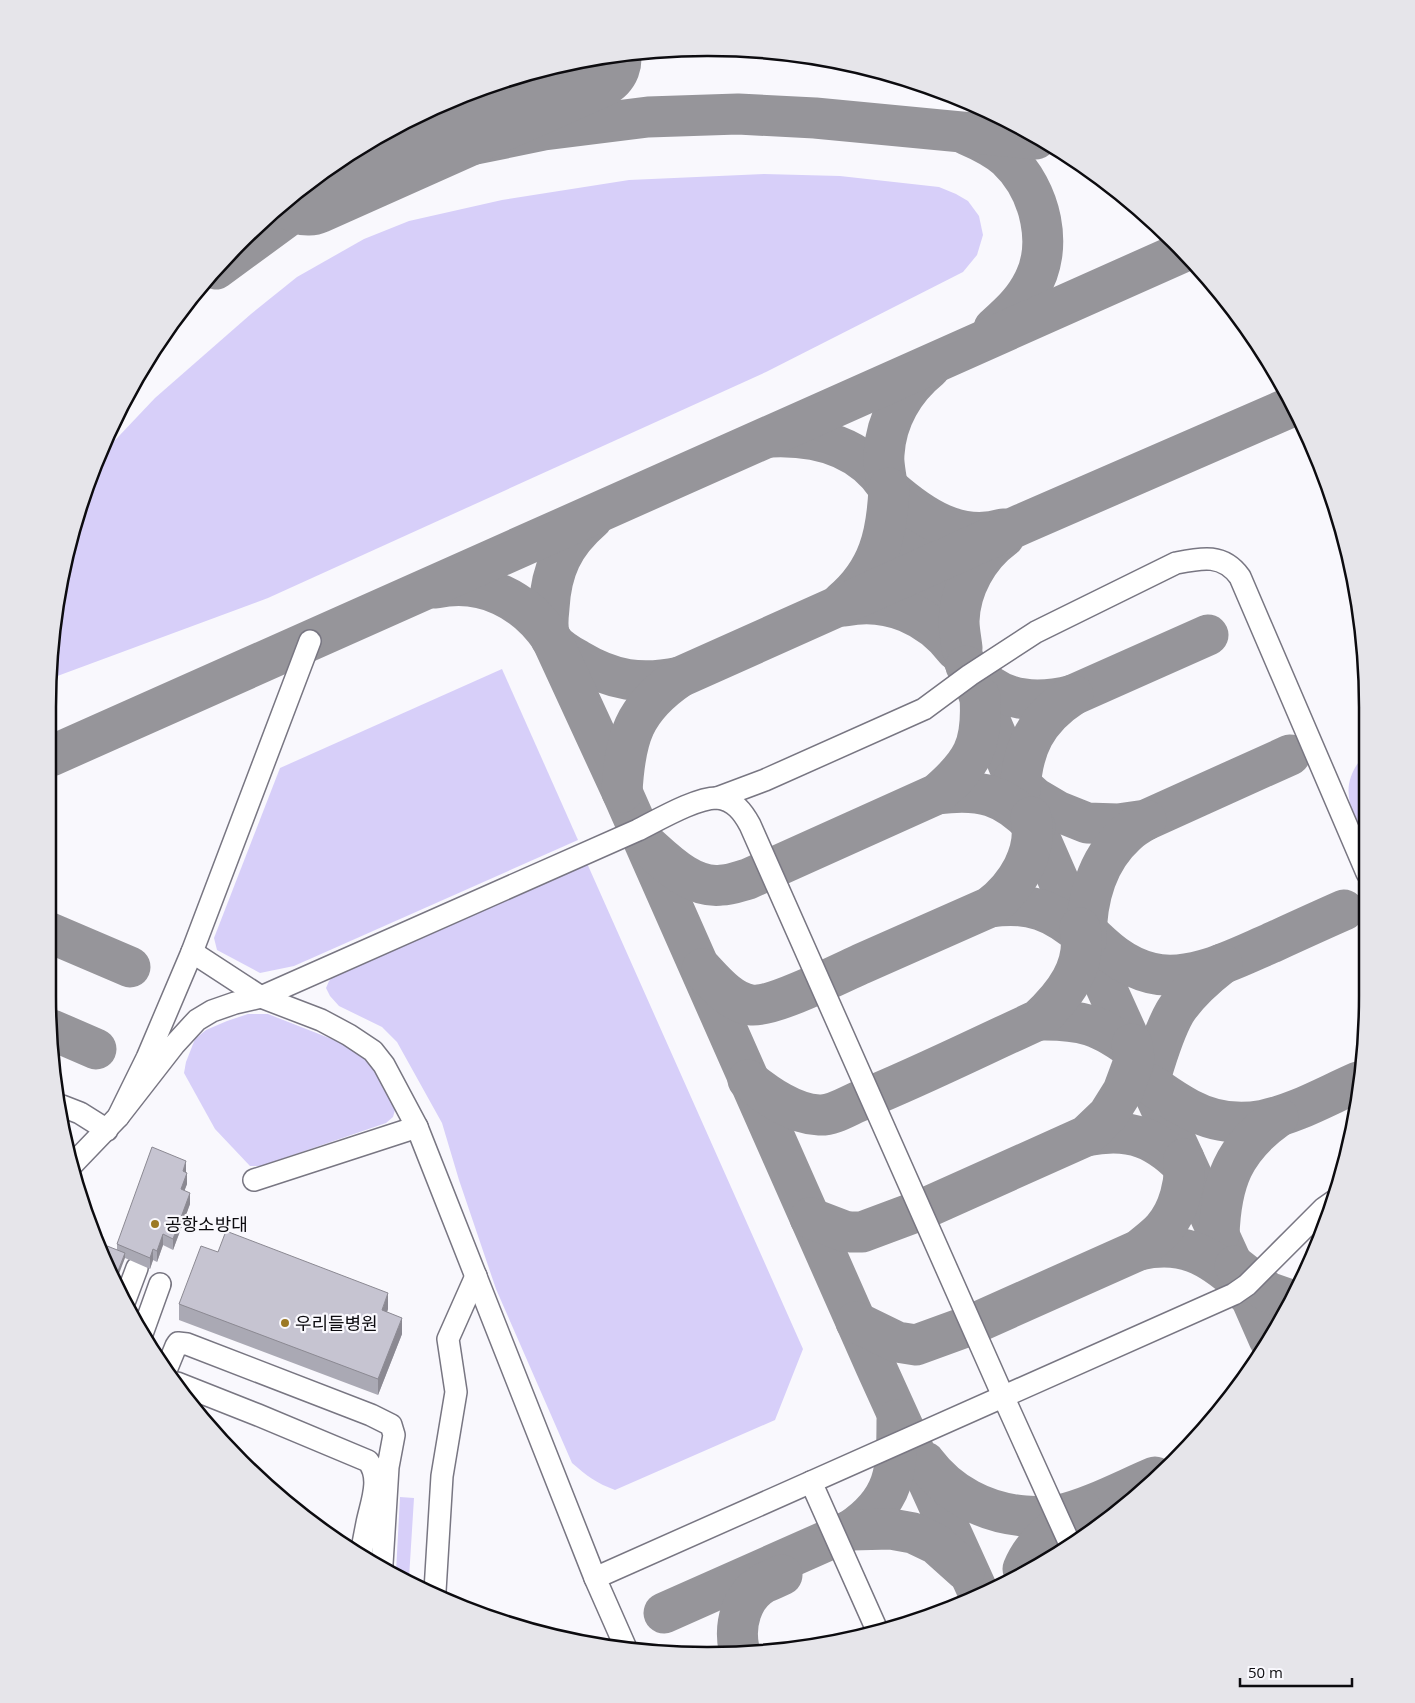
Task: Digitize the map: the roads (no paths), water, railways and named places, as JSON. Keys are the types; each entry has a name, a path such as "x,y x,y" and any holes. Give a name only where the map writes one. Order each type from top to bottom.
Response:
{"lane":[{"path":"77,1160 113,1124 174,1045 197,1020 212,1011 261,996 638,830 692,804 717,798 765,780 924,709 970,675 1036,632 1176,563 1195,559 1221,561 1229,565 1240,577 1359,854"},
{"path":"113,1124 147,1058 192,952 310,641"},
{"path":"717,798 739,808 750,825 1067,1538"},
{"path":"192,952 261,996 321,1020 349,1035 373,1051 384,1065 417,1127 595,1578 623,1641"},
{"path":"66,1108 113,1124"},
{"path":"254,1180 417,1127"},
{"path":"595,1578 1234,1294 1247,1285 1322,1210"},
{"path":"128,1292 137,1268"},
{"path":"435,1587 442,1476 456,1392 448,1339 476,1276"},
{"path":"146,1324 160,1284"},
{"path":"169,1362 178,1343 188,1344 371,1415 391,1425 394,1435 388,1467 382,1559"},
{"path":"187,1386 368,1461 372,1466 375,1477 374,1492 362,1547"},
{"path":"811,1482 875,1625"}],"place":[{"name":"공항소방대","path":"155,1224"},
{"name":"우리들병원","path":"285,1323"}]}
